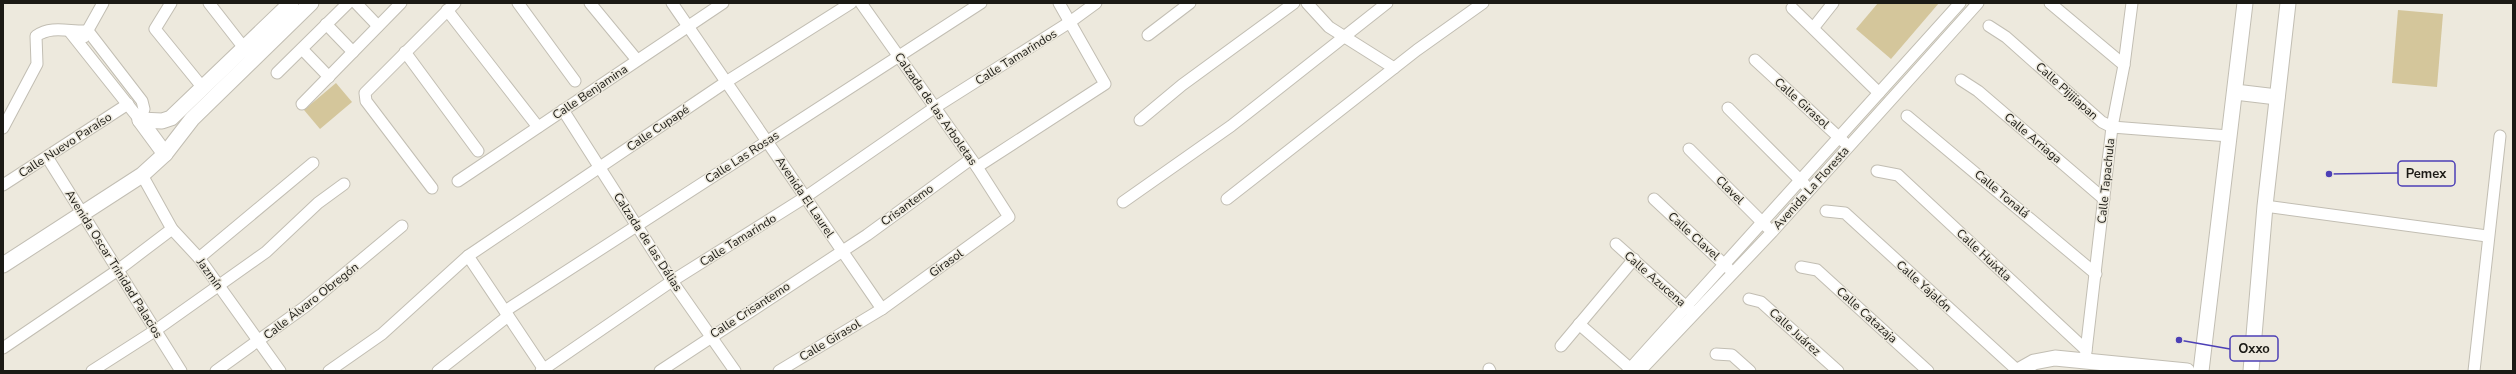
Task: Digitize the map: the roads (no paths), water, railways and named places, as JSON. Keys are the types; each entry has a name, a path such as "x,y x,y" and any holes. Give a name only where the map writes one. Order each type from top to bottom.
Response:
{"street":[{"path":"80,45 104,3"},
{"path":"171,3 154,29 203,88"},
{"path":"209,3 253,59"},
{"path":"3,265 142,175 165,154 192,119 311,3"},
{"path":"277,73 348,3"},
{"path":"356,3 378,26"},
{"path":"302,104 401,3"},
{"path":"518,3 575,81"},
{"path":"590,3 637,60"},
{"name":"Avenida El Laurel","path":"672,3 767,140 804,198 882,309"},
{"name":"Calle Benjamina","path":"458,181 723,3"},
{"name":"Calle Cupapé","path":"330,371 382,334 468,256 726,82 851,3"},
{"name":"Calzada de las Arboletas","path":"861,3 974,163 1009,218"},
{"name":"Calle Las Rosas","path":"438,371 506,314 637,224 981,3"},
{"path":"1058,3 1070,22"},
{"name":"Calle Tamarindos","path":"934,108 1070,22 1096,3"},
{"path":"1148,35 1190,3"},
{"path":"1140,120 1182,85 1294,3"},
{"path":"1307,3 1329,27 1394,68"},
{"path":"1123,202 1231,126 1387,3"},
{"path":"1227,199 1394,68 1483,3"},
{"path":"1814,28 1833,3"},
{"name":"Avenida La Floresta","path":"1633,370 1686,305 1725,264 1960,3"},
{"name":"Avenida La Floresta","path":"1633,370 1693,314 1772,232 1978,3"},
{"path":"2050,3 2124,65"},
{"name":"Calle Tapachula","path":"2086,355 2112,127 2124,65 2132,3"},
{"path":"2201,371 2245,3"},
{"path":"2251,371 2265,206 2288,3"},
{"path":"140,120 162,121 170,118 244,48 285,5"},
{"path":"432,188 366,101 365,93 451,7 538,127"},
{"path":"1792,8 1879,93"},
{"name":"Crisantemo","path":"842,250 867,235 974,163 1105,84 1070,22"},
{"path":"326,24 353,52"},
{"name":"Calle Pijijiapan","path":"1989,26 2006,37 2102,122 2112,127 2229,136"},
{"path":"3,128 37,64 36,36 45,30 57,28 70,32 88,31"},
{"path":"88,31 142,101 144,109 140,120"},
{"path":"70,32 128,104 165,154"},
{"path":"302,49 328,77"},
{"path":"405,52 478,151"},
{"name":"Calle Girasol","path":"1754,60 1839,136 1848,147"},
{"name":"Calle Arriaga","path":"1960,80 1978,91 2104,199"},
{"path":"2235,92 2277,98"},
{"name":"Calle Nuevo Paraíso","path":"3,185 128,104"},
{"name":"Calle Tamarindo","path":"543,370 672,281 804,198 934,108"},
{"path":"1728,108 1810,189"},
{"name":"Calzada de las Dálias","path":"563,110 672,281 735,371"},
{"name":"Calle Tonalá","path":"1907,116 2096,274"},
{"path":"2474,371 2487,236 2500,136"},
{"name":"Clavel","path":"1689,149 1772,232"},
{"name":"Avenida Oscar Trinidad Palacios","path":"47,157 181,371"},
{"path":"199,258 313,163"},
{"name":"Calle Huixtla","path":"1877,171 1898,175 2086,355"},
{"name":"Jazmín","path":"142,175 172,229 199,258 280,371"},
{"path":"92,371 156,330 266,252 318,203 344,184"},
{"name":"Calle Clavel","path":"1654,199 1725,264 1732,274"},
{"path":"2265,206 2487,236"},
{"name":"Calle Yajalón","path":"1826,211 1845,213 2018,371"},
{"name":"Girasol","path":"882,309 1009,218"},
{"name":"Calle Álvaro Obregón","path":"216,371 259,342 335,283 402,226"},
{"path":"3,348 118,270 172,229"},
{"name":"Calle Azucena","path":"1616,244 1686,305 1693,314"},
{"name":"Calle Crisantemo","path":"660,371 842,250"},
{"path":"468,256 543,370"},
{"path":"1561,346 1634,259"},
{"name":"Calle Catazaja","path":"1801,267 1817,270 1928,371"},
{"name":"Calle Juárez","path":"1749,300 1761,302 1838,371"},
{"name":"Calle Girasol","path":"779,371 882,309"},
{"path":"1579,324 1633,370"},
{"path":"1716,354 1732,355 1750,371"},
{"path":"2018,371 2034,362 2086,355 2103,367 2187,371"}],"place":[{"name":"Pemex","path":"2329,174"},
{"name":"Oxxo","path":"2179,340"}]}
